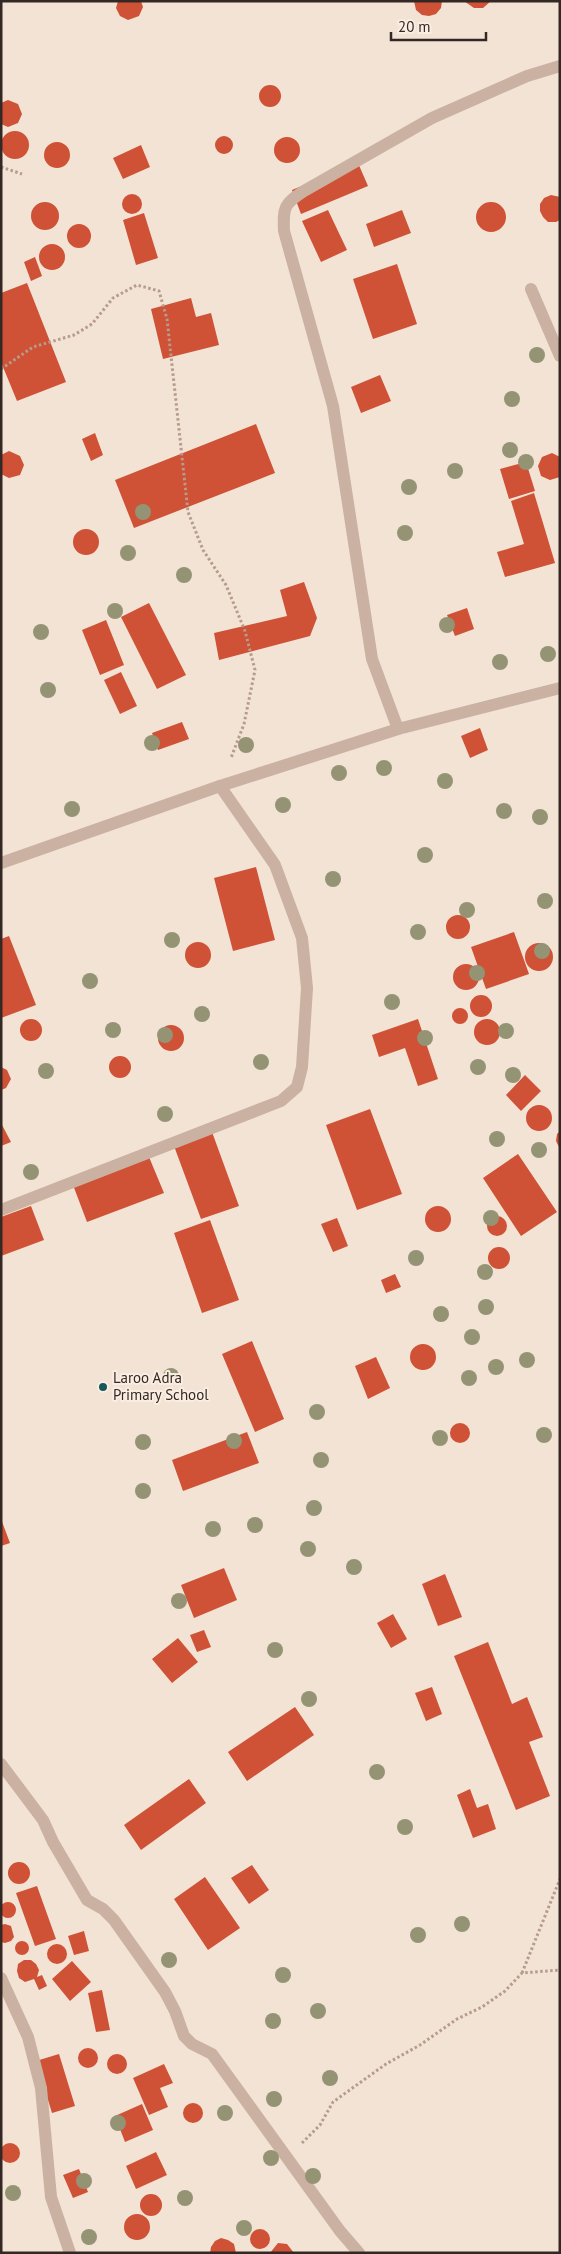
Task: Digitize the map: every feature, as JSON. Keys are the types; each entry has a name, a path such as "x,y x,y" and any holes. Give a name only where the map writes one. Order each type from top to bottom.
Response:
{"street":[{"path":"398,729 372,659 333,406 284,231 283,211 290,200 304,191 432,118 527,76 560,66"},
{"path":"531,290 560,356"},
{"path":"1,863 220,786 398,729 560,688"},
{"path":"1,1210 281,1101 297,1087 302,1067 307,988 302,938 275,865 220,786"},
{"path":"1,1764 43,1820 53,1842 87,1900 103,1908 114,1920 165,1992 175,2011 184,2036 192,2044 212,2054 340,2231 360,2253"},
{"path":"1,1978 28,2037 41,2088 52,2197 70,2253"}],"path":[{"path":"1,167 22,174"},
{"path":"1,369 33,347 80,331 92,324 113,298 137,284 159,291 167,319 188,512 203,550 226,584 245,631 255,670 244,724 220,786"},
{"path":"289,2161 296,2148 320,2125 333,2102 386,2064 498,1996 522,1973 560,1879"},
{"path":"522,1973 560,1970"}],"building":[{"path":"118,1 141,1 143,7 139,16 128,20 120,16 116,8"},
{"path":"414,1 442,1 441,8 436,14 429,16 422,15 416,10"},
{"path":"464,1 491,1 483,8 474,8"},
{"path":"270,85 278,88 281,96 278,104 270,107 262,104 259,96 262,88"},
{"path":"8,100 18,104 22,114 18,123 8,127 1,124 1,103"},
{"path":"15,131 25,135 29,145 25,155 15,159 5,155 1,145 5,135"},
{"path":"224,136 232,141 233,145 228,153 224,154 216,149 215,145 220,137"},
{"path":"287,137 296,141 300,150 296,159 287,163 278,159 274,150 278,141"},
{"path":"57,142 66,146 70,155 66,164 57,168 48,164 44,155 48,146"},
{"path":"141,145 150,167 123,179 113,158"},
{"path":"358,163 368,186 301,214 292,190"},
{"path":"132,194 139,197 142,204 139,211 132,214 125,211 122,204 125,197"},
{"path":"551,195 560,197 560,220 556,222 548,222 540,211 540,204 544,198"},
{"path":"45,202 55,206 59,216 55,226 45,230 35,226 31,216 35,206"},
{"path":"491,202 502,206 506,217 502,228 491,232 480,228 476,217 480,206"},
{"path":"328,210 347,250 321,262 302,221"},
{"path":"402,210 411,233 374,247 366,224"},
{"path":"144,213 158,258 136,265 123,220"},
{"path":"79,224 87,228 91,236 87,244 79,248 71,244 67,236 71,228"},
{"path":"52,244 61,248 65,257 61,266 52,270 43,266 39,257 43,248"},
{"path":"35,257 42,276 31,281 24,262"},
{"path":"397,264 417,324 373,339 353,279"},
{"path":"27,283 66,382 17,401 1,362 1,293"},
{"path":"191,298 196,317 211,313 219,345 163,359 151,309"},
{"path":"380,375 391,401 361,413 351,387"},
{"path":"256,424 275,473 134,528 115,480"},
{"path":"95,433 103,455 91,461 82,439"},
{"path":"9,451 20,456 24,465 20,475 9,478 1,474 1,455"},
{"path":"552,453 560,457 560,477 550,480 541,476 538,466 542,457"},
{"path":"526,462 535,491 509,499 500,469"},
{"path":"534,493 555,563 505,577 497,552 524,544 511,501"},
{"path":"86,529 95,533 99,542 95,551 86,555 77,551 73,542 77,533"},
{"path":"304,582 317,618 310,636 219,660 214,633 287,616 280,590"},
{"path":"149,603 186,675 157,689 121,617"},
{"path":"467,608 474,629 455,636 447,615"},
{"path":"106,620 124,665 100,675 82,630"},
{"path":"121,672 137,706 120,714 104,680"},
{"path":"182,722 189,739 158,750 152,733"},
{"path":"480,728 488,750 470,758 461,736"},
{"path":"256,867 275,940 233,951 214,878"},
{"path":"458,915 467,918 470,927 467,936 458,939 449,936 446,927 449,918"},
{"path":"514,932 529,974 486,989 471,947"},
{"path":"9,936 36,1005 1,1018 1,939"},
{"path":"198,942 207,946 211,955 207,964 198,968 189,964 185,955 189,946"},
{"path":"539,943 549,947 553,957 549,967 539,971 529,967 525,957 529,947"},
{"path":"466,964 475,968 479,977 475,986 466,990 457,986 453,977 457,968"},
{"path":"481,995 489,998 492,1006 489,1014 481,1017 473,1014 470,1006 473,998"},
{"path":"457,1008 463,1008 468,1013 466,1022 457,1024 452,1019 452,1013"},
{"path":"31,1019 39,1022 42,1030 39,1038 31,1041 23,1038 20,1030 23,1022"},
{"path":"418,1019 438,1079 418,1086 405,1048 379,1057 372,1035"},
{"path":"487,1019 496,1023 500,1032 496,1041 487,1045 478,1041 474,1032 478,1023"},
{"path":"171,1025 180,1029 184,1038 180,1047 171,1051 162,1047 158,1038 162,1029"},
{"path":"120,1056 128,1059 131,1067 128,1075 120,1078 112,1075 109,1067 112,1059"},
{"path":"1,1067 7,1070 11,1079 6,1088 1,1090"},
{"path":"525,1075 541,1091 521,1111 506,1095"},
{"path":"539,1105 548,1109 552,1118 548,1127 539,1131 530,1127 526,1118 530,1109"},
{"path":"370,1109 402,1194 357,1210 326,1125"},
{"path":"1,1123 11,1142 1,1146"},
{"path":"560,1131 560,1149 556,1141 557,1134"},
{"path":"212,1132 239,1206 201,1219 174,1146"},
{"path":"518,1154 557,1212 521,1236 483,1178"},
{"path":"149,1157 164,1193 87,1222 73,1185"},
{"path":"31,1206 44,1240 1,1256 1,1217"},
{"path":"438,1206 447,1210 451,1219 447,1228 438,1232 429,1228 425,1219 429,1210"},
{"path":"497,1216 504,1219 507,1226 504,1233 497,1236 490,1233 487,1226 490,1219"},
{"path":"337,1218 348,1246 333,1252 321,1224"},
{"path":"210,1220 239,1300 202,1313 174,1233"},
{"path":"495,1247 503,1247 510,1254 510,1262 503,1269 495,1269 488,1262 488,1254"},
{"path":"395,1274 401,1287 386,1293 381,1280"},
{"path":"252,1341 284,1419 255,1432 222,1354"},
{"path":"423,1344 432,1348 436,1357 432,1366 423,1370 414,1366 410,1357 414,1348"},
{"path":"376,1357 390,1388 368,1399 355,1366"},
{"path":"460,1423 467,1426 470,1433 467,1440 460,1443 453,1440 450,1433 453,1426"},
{"path":"247,1432 259,1463 183,1491 172,1460"},
{"path":"1,1519 10,1543 1,1546"},
{"path":"224,1568 237,1600 194,1618 181,1585"},
{"path":"445,1574 462,1617 438,1626 422,1584"},
{"path":"393,1614 407,1639 391,1648 377,1623"},
{"path":"204,1630 211,1647 197,1652 190,1635"},
{"path":"178,1638 198,1662 172,1683 152,1659"},
{"path":"488,1642 512,1704 527,1697 543,1737 529,1742 550,1796 516,1810 454,1656"},
{"path":"432,1687 442,1714 426,1721 415,1693"},
{"path":"295,1707 314,1735 247,1781 228,1752"},
{"path":"189,1779 206,1803 141,1850 124,1825"},
{"path":"470,1789 477,1808 488,1804 496,1829 473,1838 457,1795"},
{"path":"19,1862 27,1865 30,1873 27,1881 19,1884 11,1881 8,1873 11,1865"},
{"path":"252,1865 269,1890 249,1904 231,1878"},
{"path":"205,1877 240,1928 208,1950 174,1899"},
{"path":"37,1886 56,1939 35,1946 16,1893"},
{"path":"5,1902 11,1902 16,1907 14,1916 5,1918 0,1913 0,1907"},
{"path":"1,1925 11,1926 14,1937 11,1941 5,1943 1,1942"},
{"path":"84,1931 89,1951 74,1955 68,1936"},
{"path":"19,1941 25,1941 29,1948 25,1955 19,1955 15,1951 15,1945"},
{"path":"57,1944 64,1947 67,1954 64,1961 57,1964 50,1961 47,1954 50,1947"},
{"path":"24,1960 31,1960 36,1964 39,1970 37,1977 42,1975 47,1986 39,1990 34,1979 25,1982 19,1978 18,1964"},
{"path":"72,1961 91,1982 70,2001 52,1979"},
{"path":"102,1990 110,2030 96,2032 88,1993"},
{"path":"88,2048 95,2051 98,2058 95,2065 88,2068 81,2065 78,2058 81,2051"},
{"path":"59,2054 75,2106 52,2113 36,2061"},
{"path":"117,2054 124,2057 127,2064 124,2071 117,2074 110,2071 107,2064 110,2057"},
{"path":"164,2064 173,2083 160,2088 168,2107 149,2115 133,2078"},
{"path":"193,2103 200,2106 203,2113 200,2120 193,2123 186,2120 183,2113 186,2106"},
{"path":"142,2104 153,2130 125,2142 115,2116"},
{"path":"10,2143 17,2146 20,2153 17,2160 10,2163 3,2160 0,2153 3,2146"},
{"path":"156,2152 167,2175 136,2189 126,2166"},
{"path":"79,2169 88,2192 73,2198 63,2175"},
{"path":"151,2194 161,2201 162,2205 155,2215 151,2216 141,2209 140,2205 147,2195"},
{"path":"137,2214 146,2218 150,2227 146,2236 137,2240 128,2236 124,2227 128,2218"},
{"path":"256,2229 264,2229 270,2235 270,2243 264,2249 256,2249 250,2243 250,2235"},
{"path":"221,2238 234,2244 236,2253 210,2253 215,2241"},
{"path":"278,2243 287,2244 294,2253 270,2253"}],"place":[{"name":"Laroo Adra Primary School","path":"103,1387"}]}
